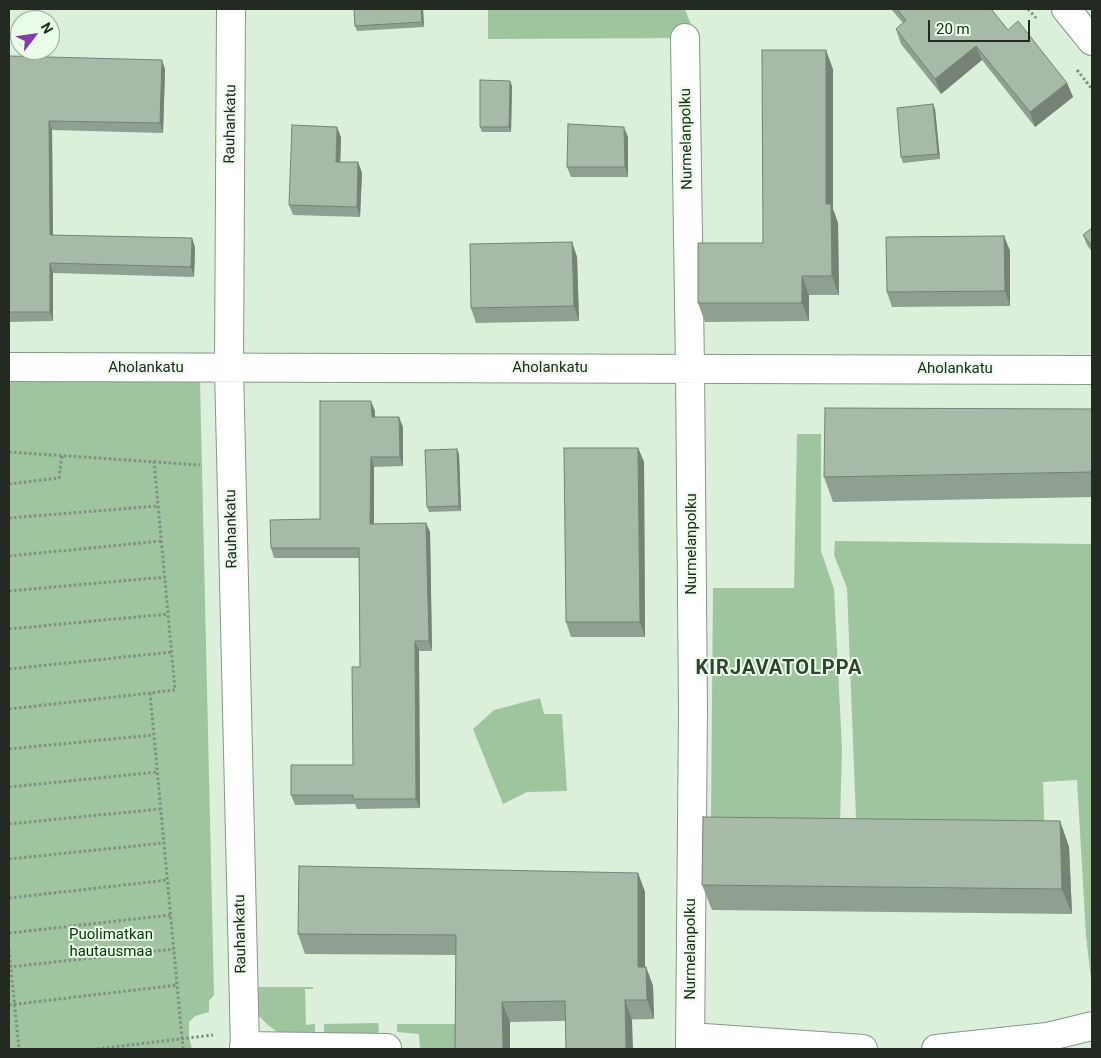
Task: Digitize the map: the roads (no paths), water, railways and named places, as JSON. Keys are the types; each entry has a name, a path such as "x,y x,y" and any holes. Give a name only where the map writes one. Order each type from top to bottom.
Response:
{"street":[{"name":"Rauhankatu","path":"231,9 228,368 237,1043"},
{"path":"1066,9 1092,41"},
{"name":"Nurmelanpolku","path":"685,38 693,709 690,1043"},
{"name":"Aholankatu","path":"9,367 1092,370"},
{"path":"936,1049 1047,1037 1092,1026"},
{"path":"237,1043 387,1048"},
{"path":"690,1043 863,1049"}],"district":[{"name":"KIRJAVATOLPPA","path":"779,669"}],"park label":[{"name":"Puolimatkan hautausmaa","path":"111,944"}]}
